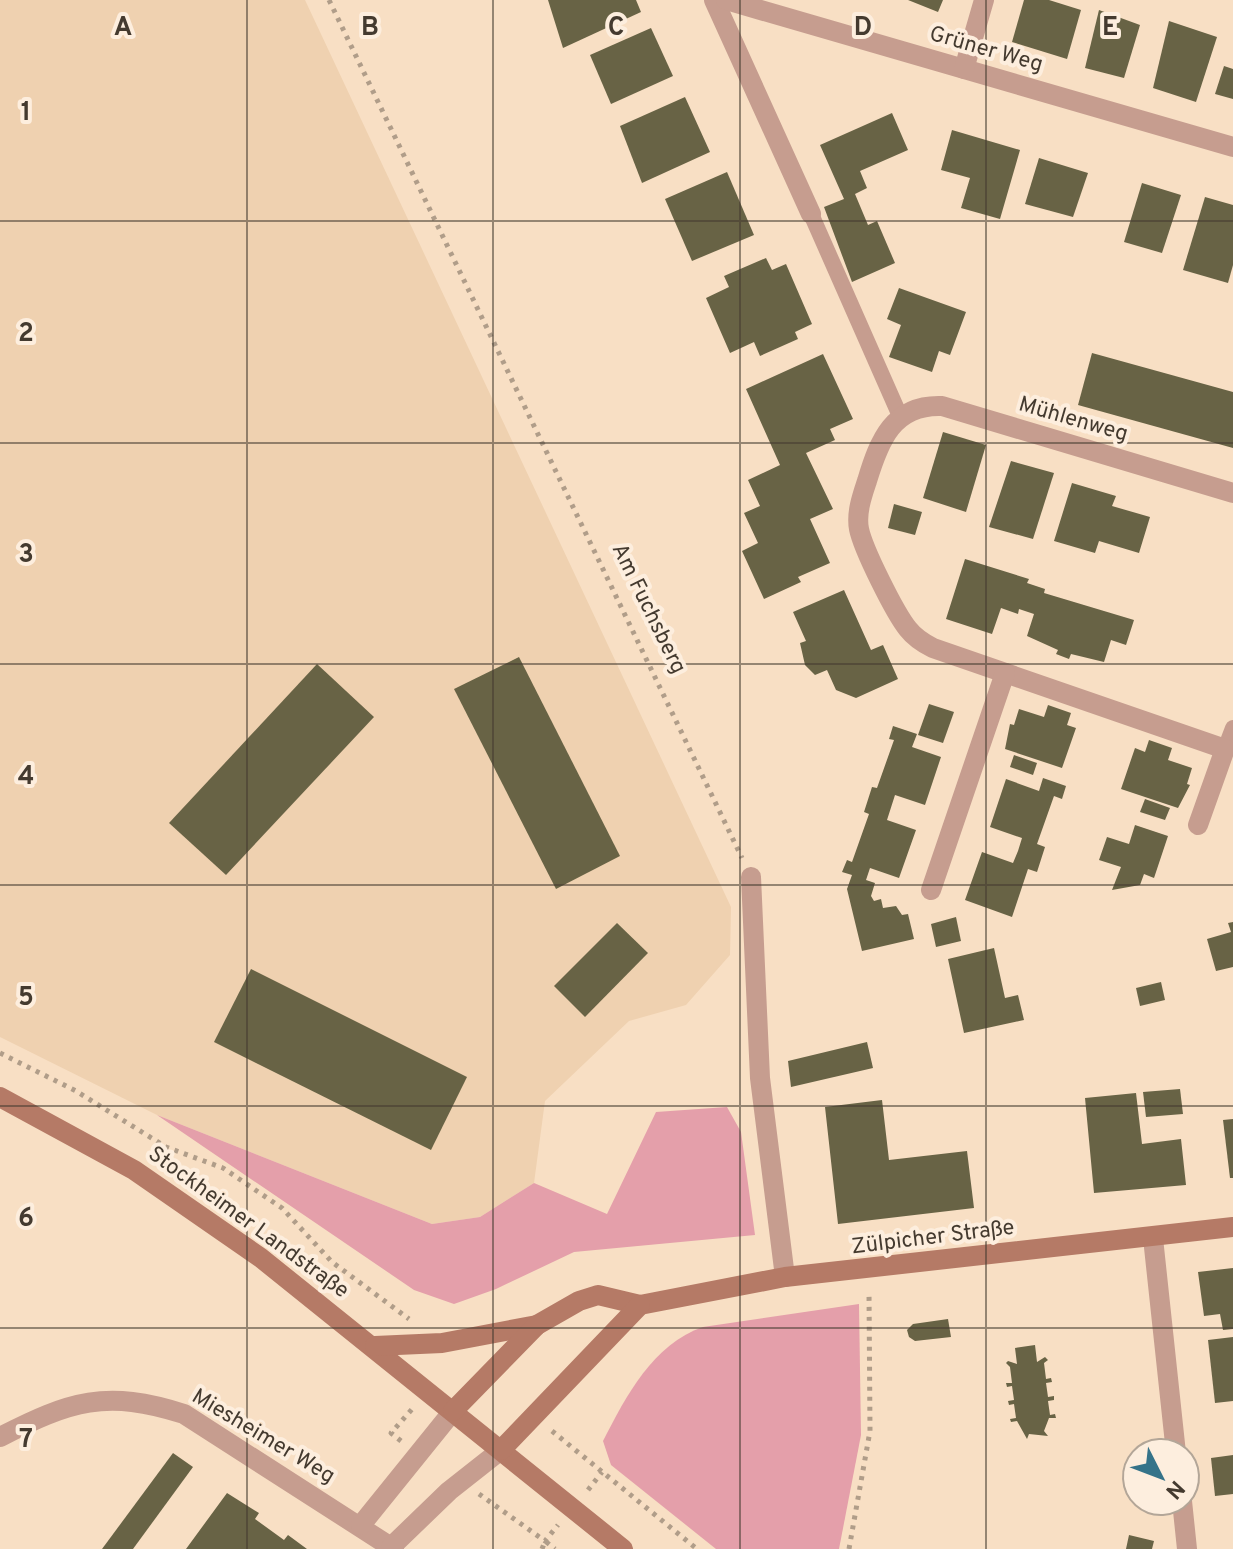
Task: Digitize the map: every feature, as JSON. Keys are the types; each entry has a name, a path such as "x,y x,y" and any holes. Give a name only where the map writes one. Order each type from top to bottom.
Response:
{"street":[{"path":"714,0 811,214"},
{"name":"Grüner Weg","path":"726,0 1233,147"},
{"path":"964,69 984,0"},
{"name":"Mühlenweg","path":"900,416 926,405 942,406 1233,493"},
{"path":"900,416 877,448 859,506 858,527 907,628 933,648 1225,749 1198,825"},
{"path":"931,890 1005,673"},
{"path":"751,877 760,1078 785,1277"},
{"name":"Stockheimer Landstraße","path":"0,1097 134,1170 261,1258 375,1346 623,1549"},
{"name":"Zülpicher Straße","path":"453,1411 537,1325 579,1301 598,1295 640,1305 785,1277 1233,1227"},
{"path":"1153,1238 1174,1437"},
{"path":"501,1450 640,1305"},
{"path":"375,1346 442,1343 537,1325"},
{"name":"Miesheimer Weg","path":"0,1437 49,1412 83,1403 115,1398 147,1402 184,1414 393,1548 449,1491 501,1450"},
{"path":"361,1525 453,1411"},
{"path":"1184,1517 1187,1549"}],"lane":[{"path":"811,214 900,416"},
{"path":"1225,749 1233,728"}],"path":[{"name":"Am Fuchsberg","path":"329,0 751,877"},
{"path":"0,1053 76,1091 166,1147 223,1168 282,1208 332,1262 442,1343"},
{"path":"849,1549 870,1431 869,1270"},
{"path":"602,1472 697,1549"},
{"path":"542,1549 545,1541 555,1549"}],"shaded area":[{"path":"0,0 305,0 731,907 730,955 686,1005 629,1021 545,1101 534,1183 480,1217 432,1224 157,1115 0,1037"},
{"path":"727,1107 741,1132 755,1235 574,1252 496,1289 454,1304 414,1290 157,1115 432,1224 480,1217 534,1183 607,1214 656,1112"},
{"path":"859,1304 861,1435 839,1549 716,1549 611,1465 603,1441 621,1407 655,1359 685,1335 703,1327"}],"building":[{"path":"548,0 636,0 641,12 563,48"},
{"path":"908,0 943,0 938,12"},
{"path":"1024,0 1049,0 1081,10 1067,59 1012,42"},
{"path":"1099,10 1140,25 1124,78 1085,68"},
{"path":"1169,21 1217,37 1196,102 1153,88"},
{"path":"651,28 673,76 611,104 590,55"},
{"path":"1224,66 1233,69 1233,99 1215,94"},
{"path":"685,97 710,152 642,183 620,126"},
{"path":"892,113 908,150 860,171 867,188 855,194 868,225 877,221 895,263 852,282 824,207 844,199 820,145"},
{"path":"952,130 1020,150 1000,219 961,208 970,178 941,170"},
{"path":"1039,158 1088,173 1073,217 1025,204"},
{"path":"727,172 754,235 692,261 665,199"},
{"path":"1142,183 1181,195 1162,253 1124,242"},
{"path":"1205,197 1233,205 1233,265 1228,283 1183,270"},
{"path":"766,258 772,270 786,264 812,324 795,332 798,339 760,356 754,342 730,353 706,298 729,287 724,276"},
{"path":"899,288 966,312 950,355 939,351 932,372 889,357 901,325 887,319"},
{"path":"1092,353 1233,392 1233,448 1078,405"},
{"path":"823,354 853,419 830,429 835,440 806,453 833,509 810,519 830,563 798,577 801,582 764,599 742,551 758,543 744,513 760,506 748,480 780,465 746,389"},
{"path":"943,432 986,445 966,512 923,498"},
{"path":"1011,461 1054,473 1033,539 989,527"},
{"path":"1072,483 1116,496 1112,506 1150,517 1139,553 1099,541 1095,553 1054,541"},
{"path":"894,504 922,512 915,535 888,528"},
{"path":"965,559 1029,579 1027,583 1045,589 1044,593 1134,620 1126,645 1111,640 1104,662 1071,654 1069,659 1056,654 1058,650 1027,636 1034,614 1019,609 1018,614 1001,608 992,634 946,619"},
{"path":"844,590 871,650 883,645 898,679 856,698 836,690 827,670 815,675 805,665 800,643 806,641 793,612"},
{"path":"519,657 620,856 556,889 454,689"},
{"path":"317,664 374,717 226,875 169,823"},
{"path":"929,704 954,712 943,743 918,735"},
{"path":"1048,705 1071,713 1067,725 1076,728 1062,768 1005,749 1010,724 1014,725 1019,709 1044,717"},
{"path":"893,726 917,734 912,747 941,757 925,805 895,795 887,820 916,830 899,878 870,868 866,880 875,883 871,896 874,901 881,899 883,908 896,906 902,915 908,914 914,939 862,951 847,889 852,875 842,872 847,860 852,862 869,814 864,812 872,787 877,788 894,740 889,739"},
{"path":"1149,740 1172,748 1168,760 1192,768 1187,784 1190,785 1178,808 1121,789 1135,748 1145,752"},
{"path":"1014,755 1037,763 1033,775 1010,767"},
{"path":"1043,778 1066,786 1062,799 1054,796 1037,844 1045,847 1037,872 1028,869 1012,917 965,900 982,852 1013,863 1018,851 1022,838 990,827 1006,779 1039,791"},
{"path":"1145,799 1170,808 1165,820 1140,812"},
{"path":"1135,825 1168,836 1154,878 1144,874 1140,885 1112,890 1121,867 1099,860 1107,837 1129,844"},
{"path":"956,917 961,941 936,947 931,924"},
{"path":"1233,922 1233,967 1216,971 1207,939 1231,932 1228,923"},
{"path":"617,923 648,953 585,1017 554,986"},
{"path":"994,948 1005,998 1018,995 1024,1020 964,1033 948,959"},
{"path":"251,969 467,1077 431,1150 214,1042"},
{"path":"1161,982 1165,1000 1140,1006 1136,988"},
{"path":"867,1042 873,1068 791,1087 788,1061"},
{"path":"1180,1089 1183,1114 1146,1117 1143,1092"},
{"path":"1136,1093 1142,1144 1181,1139 1186,1185 1094,1193 1085,1098"},
{"path":"882,1100 889,1160 967,1151 974,1208 838,1224 825,1107"},
{"path":"1233,1119 1233,1178 1230,1178 1223,1120"},
{"path":"1233,1268 1233,1329 1223,1330 1220,1314 1204,1316 1198,1272"},
{"path":"948,1319 951,1337 915,1341 909,1337 907,1330 913,1324"},
{"path":"1233,1337 1233,1401 1215,1403 1208,1340"},
{"path":"1035,1345 1037,1362 1045,1357 1048,1360 1044,1363 1046,1379 1051,1378 1052,1382 1046,1383 1048,1397 1054,1396 1054,1400 1048,1401 1050,1415 1055,1414 1056,1418 1049,1418 1044,1431 1048,1436 1029,1434 1027,1439 1017,1421 1011,1422 1010,1419 1016,1418 1014,1404 1009,1405 1008,1401 1014,1400 1012,1386 1007,1387 1006,1383 1012,1383 1010,1367 1006,1363 1017,1364 1015,1348"},
{"path":"173,1453 193,1467 133,1549 102,1549"},
{"path":"1233,1455 1233,1494 1215,1496 1211,1458"},
{"path":"227,1493 259,1513 255,1519 284,1540 288,1535 307,1549 186,1549"},
{"path":"1129,1535 1154,1541 1152,1549 1126,1549"}]}
